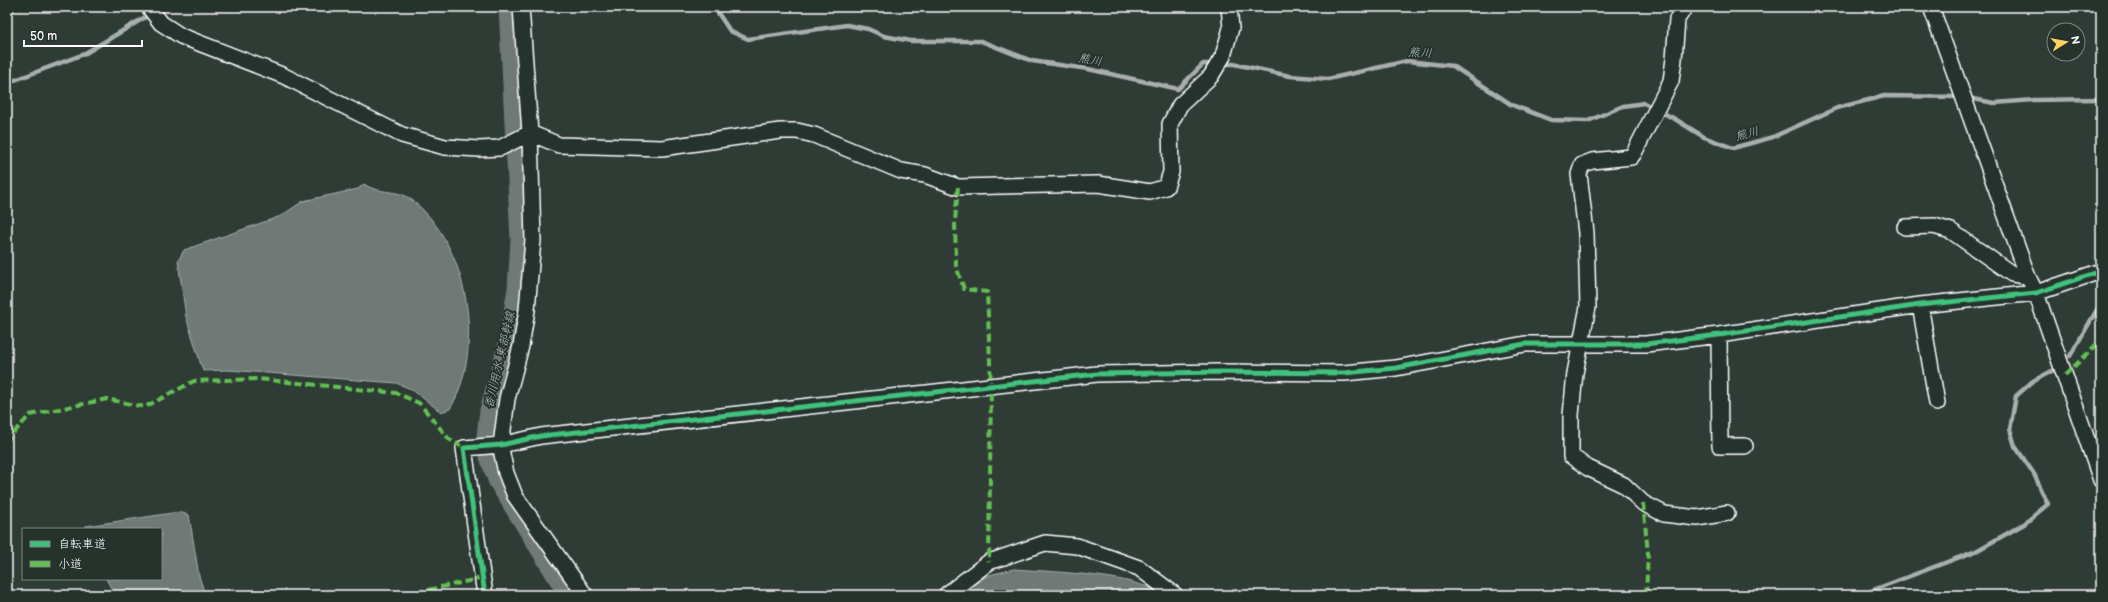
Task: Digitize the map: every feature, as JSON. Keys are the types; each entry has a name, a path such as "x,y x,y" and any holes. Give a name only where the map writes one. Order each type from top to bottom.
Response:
{"street":[{"path":"521,7 530,133 533,240 531,278 521,346 507,399 501,445 506,473 515,496 585,595"},
{"path":"152,11 161,23 181,36 284,76 402,135 445,147 479,149 500,148 530,133 559,144 655,148 780,131 797,132 814,135 901,171 925,175 958,187 1098,184 1150,192 1166,187 1171,172 1170,124 1180,105 1210,76 1223,56 1230,28 1229,7"},
{"path":"1685,7 1677,19 1674,59 1670,81 1630,157 1592,161 1582,165 1579,174 1586,233 1588,307 1580,344 1571,415 1571,456 1588,468 1624,485 1643,503 1664,514 1697,518 1727,512"},
{"path":"1931,7 2028,277 2036,293 2101,480"},
{"path":"1905,227 1934,226 1951,231 2012,274 2028,277"},
{"path":"485,595 464,448 501,445 541,436 1089,375 1221,372 1344,373 1396,368 1526,344 1646,344 1719,335 1920,305 2036,293 2101,271"},
{"path":"1920,305 1937,403"},
{"path":"1719,335 1720,446 1745,446"},
{"path":"946,595 989,562 1045,543 1077,546 1139,568 1175,595"}],"shaded area":[{"path":"364,184 376,189 407,196 412,200 431,219 447,243 458,269 466,298 469,328 467,357 461,384 450,409 441,412 411,389 396,383 228,370 203,371 186,317 178,261 184,250 281,216 303,201 358,189"},
{"path":"179,512 189,515 199,576 205,595 115,595 107,580 162,580 162,528 85,528 86,526"},
{"path":"1014,569 1113,578 1133,582 1164,595 954,595 989,575"}],"waterway":[{"name":"熊川","path":"7,83 84,54 162,7"},
{"name":"香川用水 東部幹線","path":"507,7 519,239 516,289 506,347 488,410 485,436 488,457 497,482 567,595"},
{"name":"熊川","path":"714,7 730,31 748,39 847,25 868,29 884,36 911,41 981,41 1032,61 1088,69 1178,89 1203,64 1215,64"},
{"name":"熊川","path":"1222,64 1234,64 1290,76 1328,79 1407,61 1453,66 1512,105 1551,120 1588,121 1623,106 1644,103 1675,119 1704,137 1733,148 1773,137 1837,108 1884,96 1963,97 1994,103 2034,100 2101,99"},
{"path":"2070,356 2101,303"},
{"path":"1860,595 1976,551 2024,524 2048,504 2034,474 2015,446 2010,429 2016,396 2033,381 2052,371"}],"marked path":[{"path":"7,12 23,7"},
{"path":"958,187 955,221 956,266 964,289 987,292 991,385 989,562"},
{"path":"2065,375 2101,341"},
{"path":"7,443 9,438 30,415 107,399 145,407 194,381 259,379 396,393 419,403 449,439 464,448"},
{"path":"1643,503 1648,553 1646,595"},
{"path":"405,595 482,578"}],"cycle path":[{"path":"485,595 464,448 501,445 541,436 1097,374 1221,372 1344,373 1396,368 1525,344 1646,344 1719,335 1920,305 2036,293 2101,271"}]}
